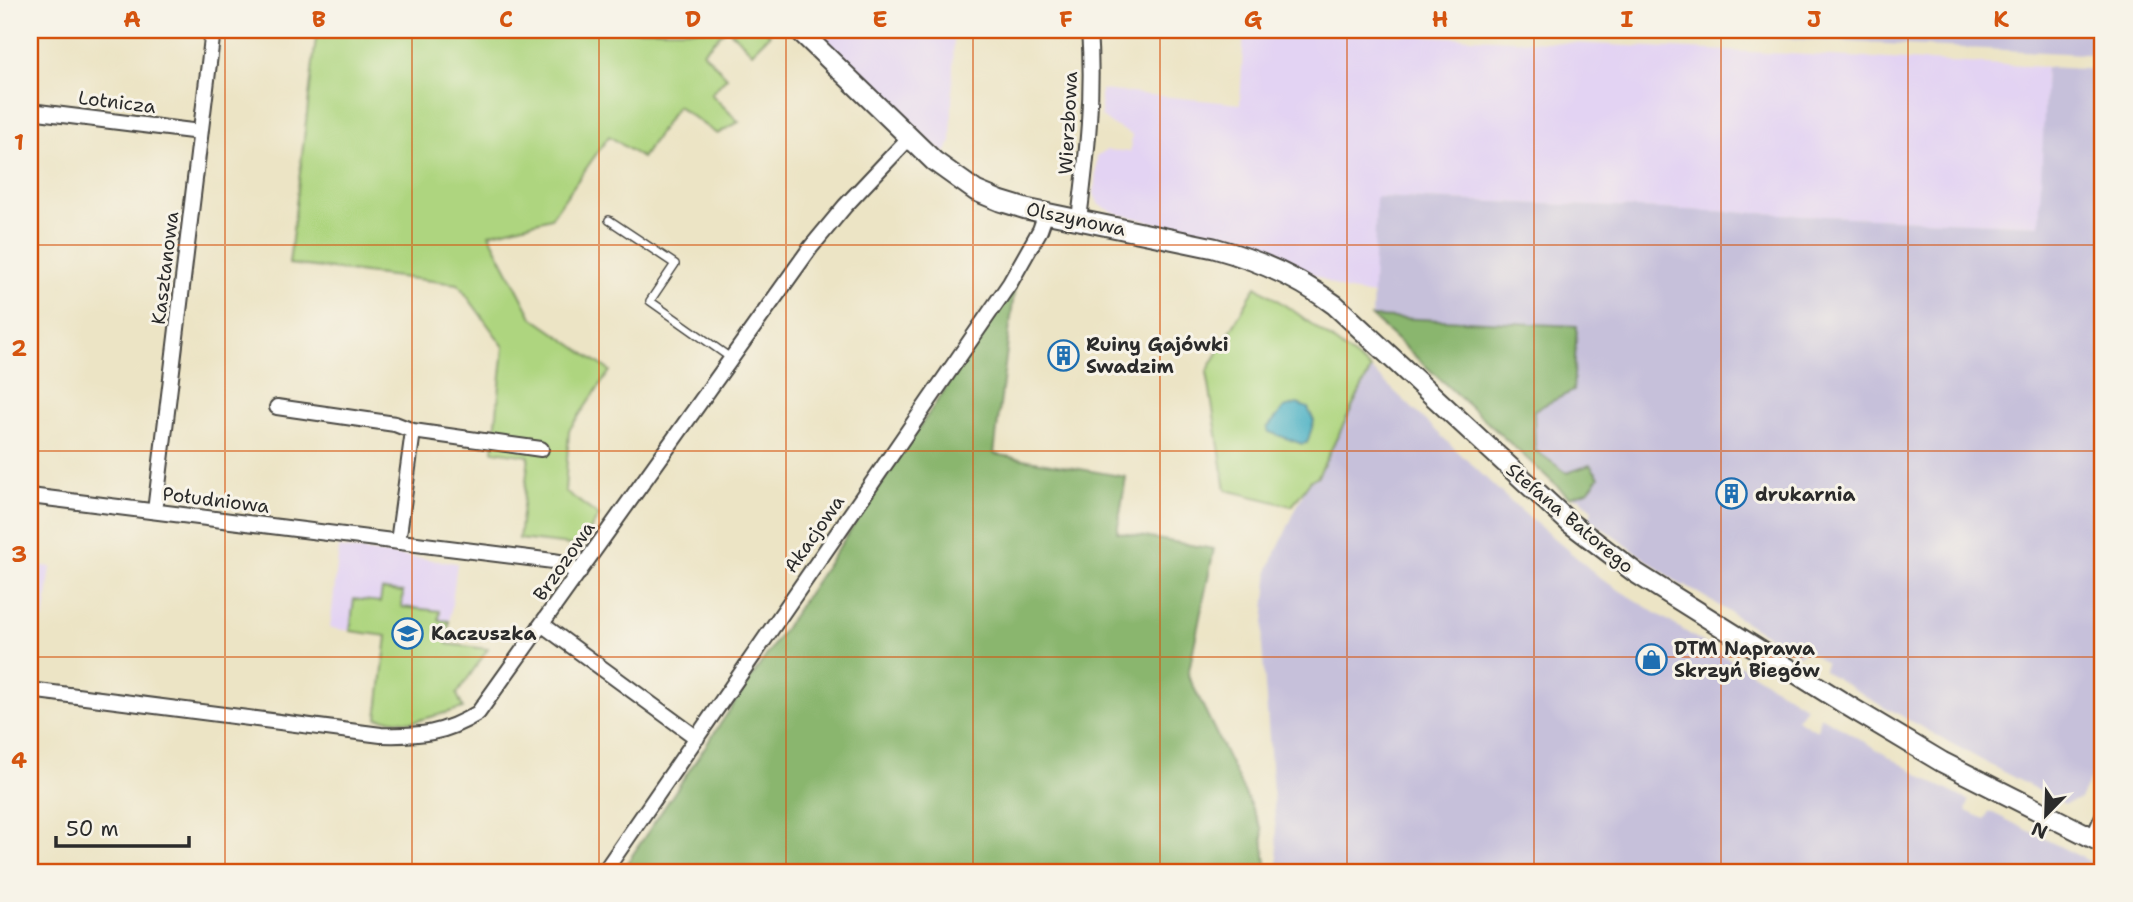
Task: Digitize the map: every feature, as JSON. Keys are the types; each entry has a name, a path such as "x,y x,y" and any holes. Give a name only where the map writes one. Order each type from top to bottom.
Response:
{"street":[{"name":"Kasztanowa","path":"155,512 213,30"},
{"name":"Olszynowa","path":"799,30 934,161 976,191 1000,201 1046,213 1244,256 1316,291 1335,305 1385,353"},
{"name":"Wierzbowa","path":"1079,219 1089,132 1091,74 1088,30"},
{"name":"Lotnicza","path":"30,111 200,132"},
{"name":"Brzozowa","path":"30,690 381,735 434,733 458,725 478,713 811,247 845,206 909,138"},
{"name":"Akacjowa","path":"604,872 1010,283 1040,230 1046,213"},
{"name":"Stefana Batorego","path":"1385,353 1570,523 1636,573 1942,762 2098,840"},
{"path":"277,407 395,424 413,431 541,449"},
{"path":"398,542 413,431"},
{"name":"Południowa","path":"30,496 559,562 579,573"},
{"path":"543,625 697,738"},
{"path":"2098,840 2103,816"}],"lane":[{"path":"609,220 675,264 650,301 732,359"}],"shaded area":[{"path":"816,30 954,30 951,143 945,153 928,141 884,94"},
{"path":"1244,30 1313,30 2046,67 2040,225 1377,197 1373,295 1344,290 1263,248 1118,214 1099,205 1094,194 1097,156 1106,150 1130,152 1132,135 1101,116 1101,90 1240,104"},
{"path":"1612,30 2103,30 2103,55"},
{"path":"2046,67 2103,70 2103,758 2080,799 2065,804 1890,711 1824,671 1825,662 1807,650 1799,655 1685,585 1684,587 1590,519 1592,510 1580,498 1569,497 1372,317 1376,197 2039,225"},
{"path":"1371,369 1511,502 1603,580 1806,707 1797,719 1817,731 1821,716 1935,784 1969,801 1966,811 1985,819 1989,811 2103,868 2103,872 1279,872 1262,645 1269,568 1313,472"},
{"name":"Kaczuszka","path":"339,548 457,563 447,643 488,649 457,694 463,708 412,722 377,718 387,636 330,628"},
{"path":"30,564 51,567 44,619 30,618"}],"green space":[{"path":"317,30 725,30 703,52 727,77 711,94 739,122 717,134 677,106 642,158 609,136 551,218 489,234 532,317 610,371 569,430 565,491 599,516 579,546 519,539 529,456 493,451 504,347 458,284 289,264"},
{"path":"729,30 765,30 770,34 752,52"},
{"path":"1015,285 994,454 1126,477 1117,532 1214,549 1188,675 1262,829 1267,872 621,872"},
{"path":"1256,286 1371,369 1318,476 1311,480 1292,506 1226,490 1207,372"},
{"path":"1372,317 1577,326 1573,391 1534,410 1535,450 1567,473 1590,465 1599,477 1588,491 1569,497"},
{"name":"Kaczuszka","path":"382,590 403,592 402,607 440,611 439,620 449,621 447,644 488,649 457,694 463,708 412,722 377,718 387,636 350,631 354,599 380,602"}],"water":[{"path":"1297,404 1308,408 1314,421 1307,443 1302,444 1269,432 1267,428 1284,408"}],"place":[{"name":"Ruiny Gajówki Swadzim","path":"1063,355"},
{"name":"drukarnia","path":"1732,494"},
{"name":"Kaczuszka","path":"408,633"},
{"name":"DTM Naprawa Skrzyń Biegów","path":"1651,659"}]}
